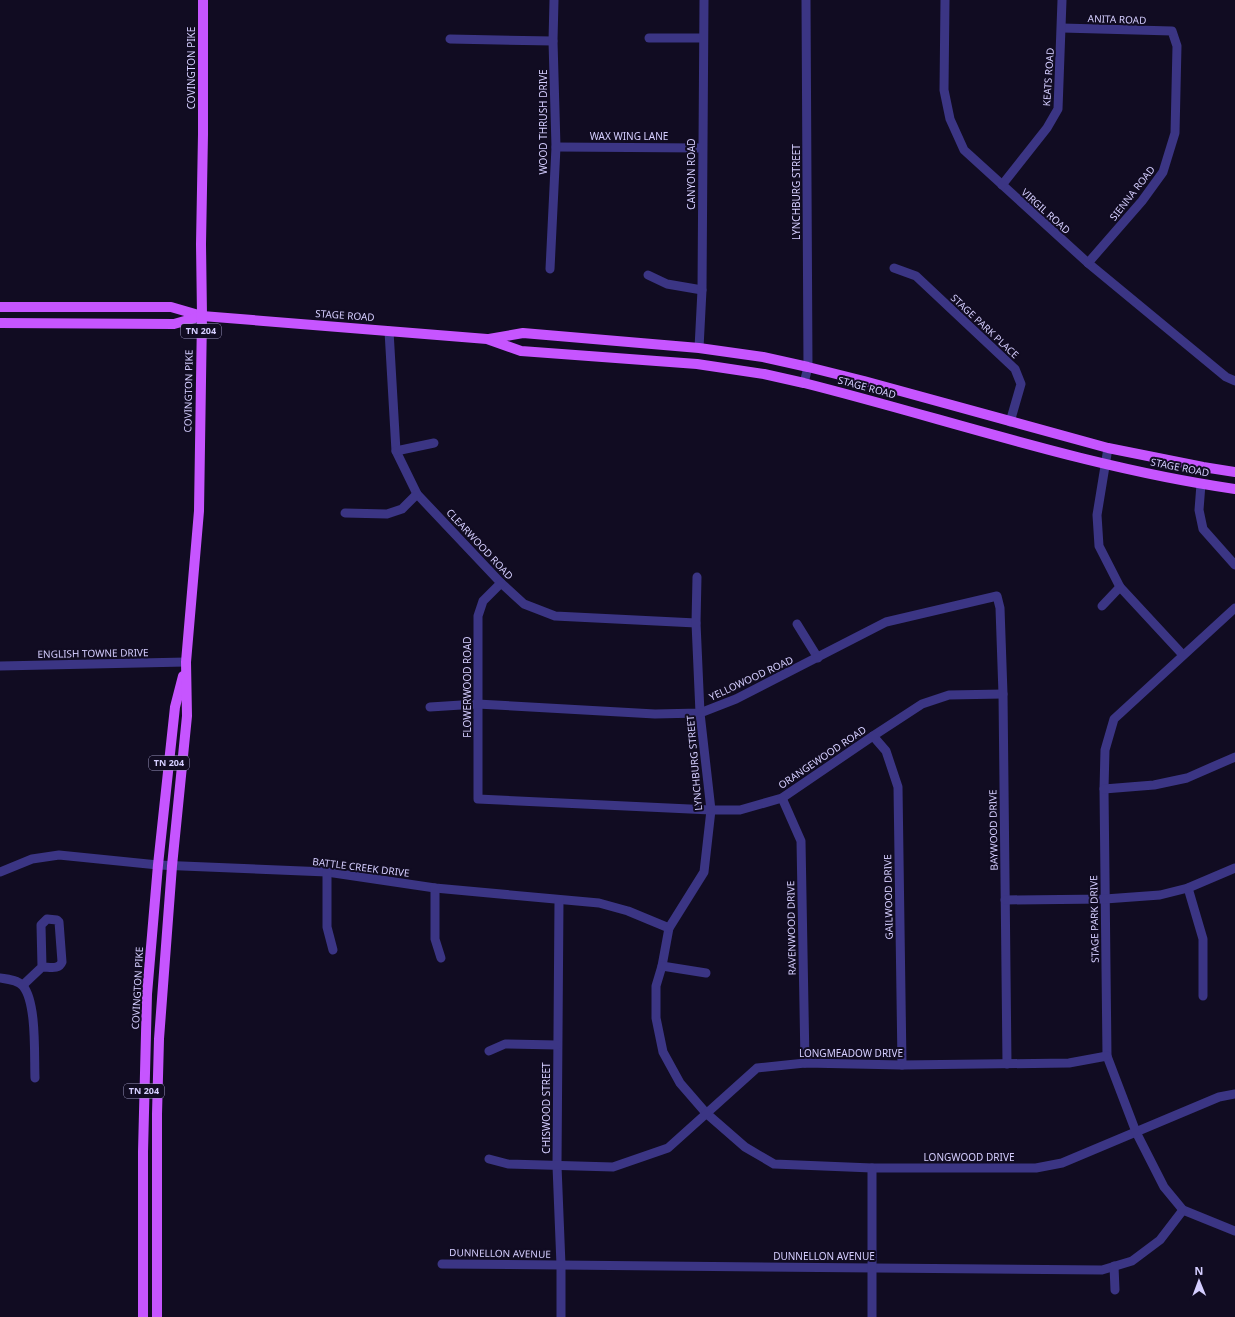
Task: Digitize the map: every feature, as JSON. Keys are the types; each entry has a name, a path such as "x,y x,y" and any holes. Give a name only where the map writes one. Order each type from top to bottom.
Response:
{"main road":[{"name":"COVINGTON PIKE","path":"157,1317 157,1114 159,1039 172,866 187,716 186,662 198,511 202,316 202,0"},
{"name":"STAGE ROAD","path":"0,307 171,307 202,316 487,339 521,350 697,364 764,374 804,383 1105,464 1201,484 1235,489"},
{"name":"STAGE ROAD","path":"0,323 174,324 202,316"},
{"name":"STAGE ROAD","path":"487,339 523,333 699,348 763,357 808,367 1108,448 1235,472"},
{"name":"COVINGTON PIKE","path":"143,1317 143,1152 149,979 158,865 175,707 186,662"}],"street":[{"name":"WOOD THRUSH DRIVE","path":"550,269 556,147 553,41 554,0"},
{"name":"CANYON ROAD","path":"699,348 702,290 704,0"},
{"name":"LYNCHBURG STREET","path":"804,383 808,367 806,0"},
{"name":"VIRGIL ROAD","path":"945,0 944,90 950,119 964,150 1088,264 1226,377 1235,381"},
{"name":"KEATS ROAD","path":"1002,185 1047,128 1058,109 1062,0"},
{"name":"ANITA ROAD","path":"1062,28 1172,31"},
{"name":"SIENNA ROAD","path":"1088,264 1142,201 1163,172 1175,133 1177,46 1172,31"},
{"path":"450,38 553,41"},
{"path":"649,38 703,38"},
{"name":"WAX WING LANE","path":"556,147 702,148"},
{"name":"STAGE PARK PLACE","path":"894,268 916,276 1015,370 1021,384 1010,422"},
{"path":"648,275 667,284 702,290"},
{"name":"CLEARWOOD ROAD","path":"389,331 396,451 417,494 501,584 524,604 554,616 696,623"},
{"path":"396,451 434,443"},
{"path":"1108,448 1097,515 1099,546 1120,587 1183,655"},
{"path":"1201,484 1199,510 1204,528 1235,565"},
{"path":"345,512 387,514 402,509 417,494"},
{"name":"LYNCHBURG STREET","path":"697,577 696,623 700,713 711,810 704,872 669,928 662,966 656,986 656,1018 663,1052 680,1083 706,1113"},
{"name":"FLOWERWOOD ROAD","path":"478,799 478,616 483,601 501,584"},
{"path":"1102,606 1120,587"},
{"name":"YELLOWOOD ROAD","path":"430,708 477,704 654,714 700,713 736,699 886,622 997,596"},
{"name":"BAYWOOD DRIVE","path":"997,596 1000,608 1003,694 1006,1064"},
{"name":"STAGE PARK DRIVE","path":"1235,608 1114,719 1106,750 1104,789 1107,1056 1136,1132 1164,1187 1183,1210 1235,1231"},
{"path":"797,624 818,658"},
{"name":"ENGLISH TOWNE DRIVE","path":"0,666 186,662"},
{"name":"ORANGEWOOD ROAD","path":"478,799 711,810 740,810 782,798 922,704 949,695 1003,694"},
{"name":"GAILWOOD DRIVE","path":"873,736 886,751 898,787 902,1065"},
{"path":"1104,789 1154,785 1187,778 1235,757"},
{"name":"RAVENWOOD DRIVE","path":"782,798 801,841 805,1062"},
{"name":"BATTLE CREEK DRIVE","path":"0,872 32,859 59,855 172,866 327,872 435,888 599,903 628,911 669,928"},
{"path":"1005,900 1105,899 1160,895 1188,888 1235,868"},
{"path":"327,872 327,926 333,950"},
{"path":"435,888 435,939 441,958"},
{"path":"1188,888 1203,939 1203,996"},
{"name":"CHISWOOD STREET","path":"559,900 557,1166 561,1265 561,1317"},
{"path":"23,985 42,967 58,968 61,966 59,922 57,920 47,919 41,925 42,967"},
{"path":"662,966 706,973"},
{"path":"0,978 13,980 23,985 31,1003 35,1078"},
{"path":"489,1051 505,1044 558,1045"},
{"name":"LONGMEADOW DRIVE","path":"488,1159 508,1164 613,1167 668,1148 757,1068 805,1062 902,1065 1069,1063 1107,1056"},
{"name":"LONGWOOD DRIVE","path":"706,1113 745,1147 774,1164 872,1168 1036,1168 1062,1163 1219,1097 1235,1094"},
{"path":"872,1168 872,1317"},
{"name":"DUNNELLON AVENUE","path":"442,1264 1102,1270 1132,1261 1160,1240 1183,1210"},
{"path":"1114,1266 1115,1290"}]}
